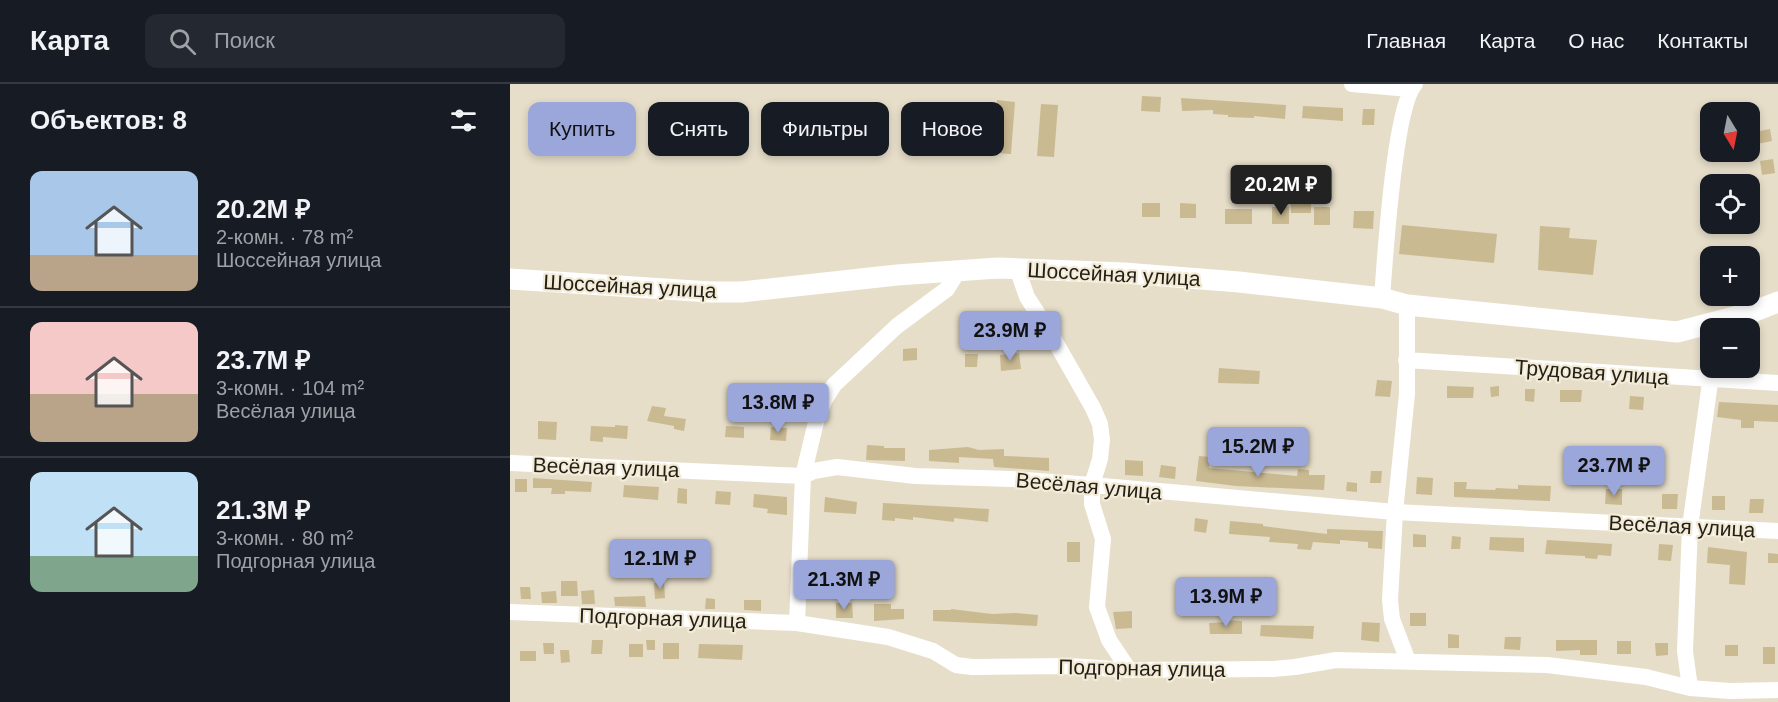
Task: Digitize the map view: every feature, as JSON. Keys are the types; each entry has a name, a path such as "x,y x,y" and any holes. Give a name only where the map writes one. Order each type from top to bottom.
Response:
{"main road":[{"name":"Шоссейная улица","path":"510,279 741,292 897,275 1017,268 1204,279 1382,298 1407,304 1677,332 1700,328"},
{"name":"Шоссейная улица","path":"1735,318 1778,302"}],"street":[{"path":"1352,84 1413,87 1406,101 1399,138 1382,298"},
{"path":"1017,268 1027,297 1094,408 1100,424 1102,440 1100,459 1092,485 1092,504 1103,539 1097,607 1109,640 1129,670"},
{"path":"797,623 803,476 816,422 824,401 834,385 897,326 947,289 958,271"},
{"path":"1407,304 1407,394 1395,512 1390,600 1392,619 1408,661"},
{"name":"Трудовая улица","path":"1406,360 1700,373"},
{"path":"1690,688 1685,651 1690,527 1711,378"},
{"name":"Трудовая улица","path":"1741,378 1778,383"},
{"name":"Весёлая улица","path":"510,463 803,476 814,471 837,467 915,476 1012,479 1395,512 1778,531"},
{"name":"Подгорная улица","path":"510,612 797,623 888,637 933,651 956,664 972,667 1070,666 1129,670 1273,669 1336,660 1408,661 1547,666 1646,677 1690,688 1730,691 1778,690"}],"building":[{"path":"1142,96 1161,97 1160,112 1141,111"},
{"path":"1181,98 1286,105 1285,119 1254,116 1254,118 1228,117 1228,115 1213,114 1213,110 1182,111"},
{"path":"997,100 1015,102 1011,154 1004,154 1004,102 997,102"},
{"path":"1041,104 1058,105 1054,157 1037,156"},
{"path":"1303,106 1343,108 1343,121 1302,118"},
{"path":"1363,109 1375,109 1374,125 1362,125"},
{"path":"1770,129 1772,141 1760,143 1760,131"},
{"path":"1773,159 1775,173 1762,175 1760,161"},
{"path":"1291,201 1311,201 1311,213 1291,213"},
{"path":"1142,203 1160,203 1160,217 1142,217"},
{"path":"1180,203 1196,204 1196,218 1180,218"},
{"path":"1272,207 1289,207 1289,224 1272,224"},
{"path":"1314,207 1330,207 1330,225 1314,225"},
{"path":"1225,209 1252,209 1252,224 1225,224"},
{"path":"1354,211 1374,211 1373,229 1353,228"},
{"path":"1402,225 1497,234 1494,263 1399,254"},
{"path":"1540,226 1570,228 1569,238 1597,240 1593,275 1538,270"},
{"path":"917,348 917,360 903,361 903,349"},
{"path":"1019,353 1021,369 1001,371 1000,355"},
{"path":"965,354 978,354 977,367 965,367"},
{"path":"1219,368 1260,371 1259,384 1218,383"},
{"path":"1377,380 1392,381 1390,397 1375,396"},
{"path":"1447,386 1474,387 1473,398 1447,398"},
{"path":"1499,386 1499,396 1491,397 1490,387"},
{"path":"1525,389 1535,389 1534,402 1525,401"},
{"path":"1560,390 1582,390 1581,402 1560,402"},
{"path":"1630,396 1644,397 1643,410 1629,409"},
{"path":"1719,402 1778,405 1778,422 1754,421 1754,428 1741,428 1741,420 1717,417"},
{"path":"652,406 666,408 664,416 686,419 684,431 674,429 674,426 647,421"},
{"path":"538,421 557,422 556,440 538,439"},
{"path":"615,425 628,426 627,439 603,437 603,442 590,441 591,426 615,427"},
{"path":"726,426 744,427 744,438 725,437"},
{"path":"771,427 787,428 786,441 770,440"},
{"path":"867,445 905,448 905,461 866,460"},
{"path":"968,447 979,450 1004,449 1004,456 1049,458 1049,471 994,467 993,459 959,457 959,463 929,461 929,450"},
{"path":"1199,456 1210,457 1209,468 1297,476 1298,469 1309,470 1309,475 1325,475 1324,490 1236,486 1196,481"},
{"path":"1125,460 1143,461 1143,476 1125,475"},
{"path":"1161,465 1176,467 1175,479 1159,477"},
{"path":"1371,471 1382,471 1381,483 1370,483"},
{"path":"1417,477 1433,478 1432,495 1416,494"},
{"path":"533,478 592,482 591,492 565,491 565,494 551,494 552,488 533,488"},
{"path":"515,479 527,479 527,492 515,492"},
{"path":"1347,482 1357,483 1357,492 1346,491"},
{"path":"1454,482 1467,482 1466,489 1518,489 1518,485 1551,486 1550,501 1454,497"},
{"path":"624,485 659,487 658,500 623,497"},
{"path":"678,488 687,489 687,504 677,503"},
{"path":"1606,489 1622,489 1622,505 1605,504"},
{"path":"716,491 731,492 730,505 715,504"},
{"path":"754,494 787,497 787,515 767,513 768,509 753,507"},
{"path":"1662,494 1678,494 1677,509 1662,509"},
{"path":"1712,496 1725,496 1725,510 1712,510"},
{"path":"825,497 857,502 856,514 824,512"},
{"path":"1750,499 1764,499 1763,513 1749,513"},
{"path":"883,503 989,509 988,522 954,518 954,522 913,517 913,520 895,518 895,521 882,520"},
{"path":"1195,518 1208,520 1206,533 1194,531"},
{"path":"1230,521 1327,534 1327,529 1383,531 1382,549 1368,548 1368,542 1340,540 1340,544 1313,542 1311,550 1297,549 1298,544 1269,542 1270,537 1229,534"},
{"path":"1413,534 1426,535 1426,547 1413,547"},
{"path":"1452,536 1461,537 1460,549 1451,549"},
{"path":"1490,537 1524,538 1524,552 1489,550"},
{"path":"1547,540 1612,544 1611,556 1598,555 1597,559 1585,558 1585,556 1545,554"},
{"path":"1067,542 1080,542 1080,562 1067,562"},
{"path":"1659,544 1673,545 1671,561 1658,560"},
{"path":"1708,547 1747,552 1745,585 1729,584 1730,565 1707,563"},
{"path":"1768,553 1778,554 1778,563 1768,563"},
{"path":"561,581 577,581 578,596 561,596"},
{"path":"664,582 665,598 655,599 654,583"},
{"path":"520,587 530,587 531,599 521,599"},
{"path":"594,590 595,604 582,604 581,591"},
{"path":"556,591 557,603 542,603 541,592"},
{"path":"645,596 646,607 615,606 614,597"},
{"path":"706,598 715,599 715,609 705,609"},
{"path":"744,600 761,600 761,611 744,610"},
{"path":"836,603 852,603 853,618 836,618"},
{"path":"874,604 891,604 891,609 904,609 904,619 874,621"},
{"path":"951,609 992,614 1038,615 1037,626 933,621 933,610"},
{"path":"1132,611 1132,628 1116,629 1113,612"},
{"path":"1410,613 1426,613 1426,626 1410,626"},
{"path":"1225,620 1242,621 1242,634 1210,634 1209,623 1225,622"},
{"path":"1362,622 1380,623 1379,642 1361,640"},
{"path":"1261,625 1314,626 1313,639 1260,636"},
{"path":"1448,634 1459,635 1459,648 1448,648"},
{"path":"1505,637 1521,637 1520,650 1504,649"},
{"path":"592,640 603,640 602,654 591,654"},
{"path":"646,640 655,640 655,650 647,650"},
{"path":"1556,640 1597,640 1597,655 1580,655 1580,650 1556,651"},
{"path":"1617,641 1631,641 1631,654 1617,654"},
{"path":"543,643 554,643 554,654 544,654"},
{"path":"663,643 679,643 679,659 663,659"},
{"path":"1655,643 1668,643 1668,655 1656,656"},
{"path":"629,644 643,644 643,657 629,657"},
{"path":"699,644 743,645 742,660 698,658"},
{"path":"1725,645 1738,645 1738,656 1725,656"},
{"path":"1763,647 1775,647 1775,664 1763,664"},
{"path":"560,650 569,650 570,662 561,663"},
{"path":"520,651 536,651 536,661 520,661"}]}
